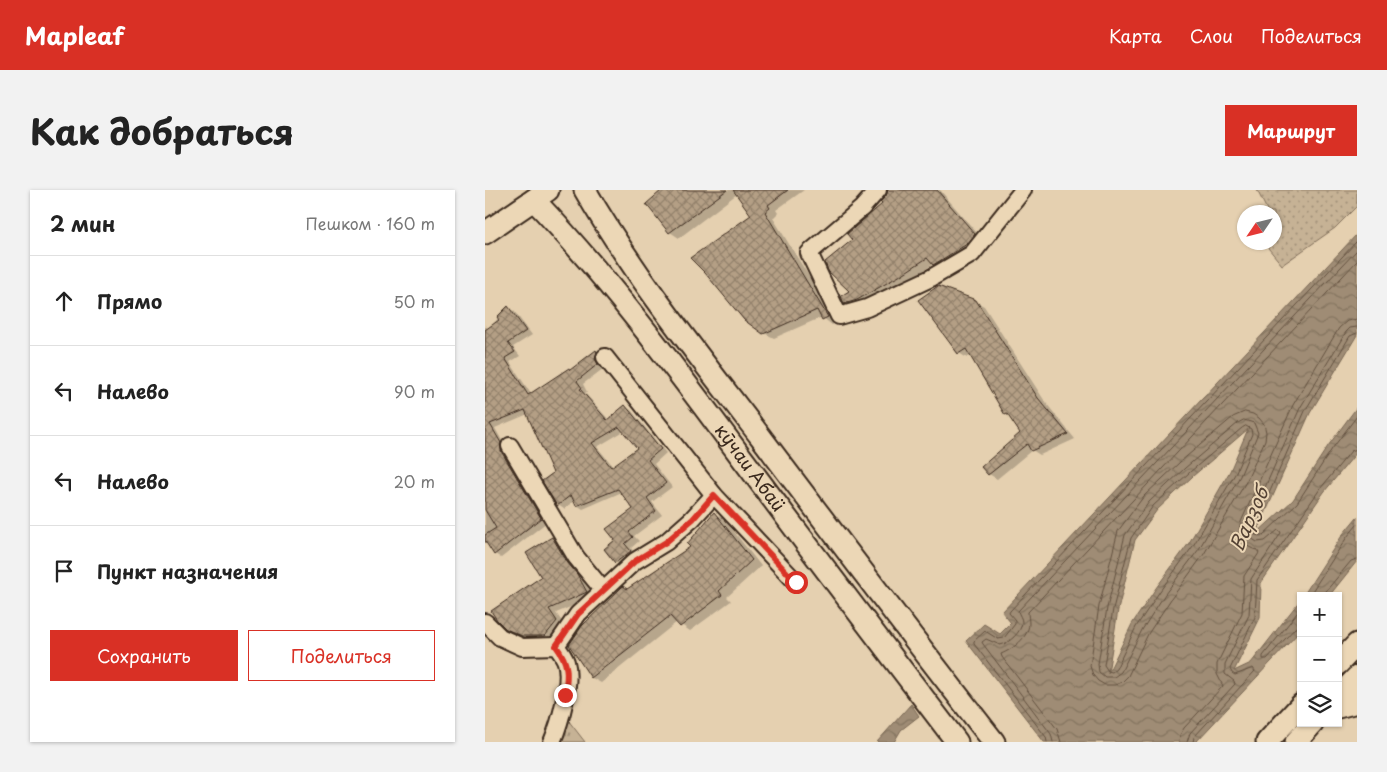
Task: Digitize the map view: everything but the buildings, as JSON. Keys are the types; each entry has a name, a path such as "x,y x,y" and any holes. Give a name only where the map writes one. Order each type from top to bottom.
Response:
{"main road":[{"name":"кӯчаи Абаӣ","path":"585,190 629,262 883,600 994,742"},
{"name":"кӯчаи Абаӣ","path":"541,195 570,238 705,409 861,618 957,742"},
{"path":"485,233 541,195"},
{"path":"1342,660 1357,644"},
{"path":"1342,692 1357,676"},
{"path":"1342,706 1357,702"},
{"path":"1267,742 1297,709"},
{"path":"1296,742 1309,727"}],"street":[{"path":"878,190 862,208 809,252 839,316 875,305 931,278 972,254 1023,190"},
{"path":"605,357 714,495 796,582"},
{"path":"510,446 576,557 603,590"},
{"path":"556,646 578,614 603,590 635,561 666,542 693,519 714,495"},
{"path":"485,622 499,637 522,647 556,646"},
{"path":"552,742 561,722 567,679 567,664 556,646"}],"green space":[{"path":"1257,190 1357,190 1357,206 1335,228 1282,265 1270,250 1282,250 1282,205 1264,205"},
{"path":"568,720 585,742 557,742"}],"water":[{"name":"Варзоб","path":"1357,234 1357,335 1310,413 1256,534 1293,500 1328,446 1357,407 1357,452 1324,492 1261,583 1260,618 1234,671 1251,663 1297,604 1297,634 1196,742 1044,742 966,641 984,624 1000,634 1011,623 1002,612","holes":["1248,429 1230,471 1189,543 1132,624 1108,673 1118,610 1135,540 1157,510"]},
{"path":"1357,517 1357,561 1332,592 1306,592 1343,534"},
{"path":"911,704 919,716 901,730 894,742 877,742"}],"route":[{"path":"565,695 567,664 556,646 578,614 635,561 666,542 693,519 714,495 796,582"}]}
